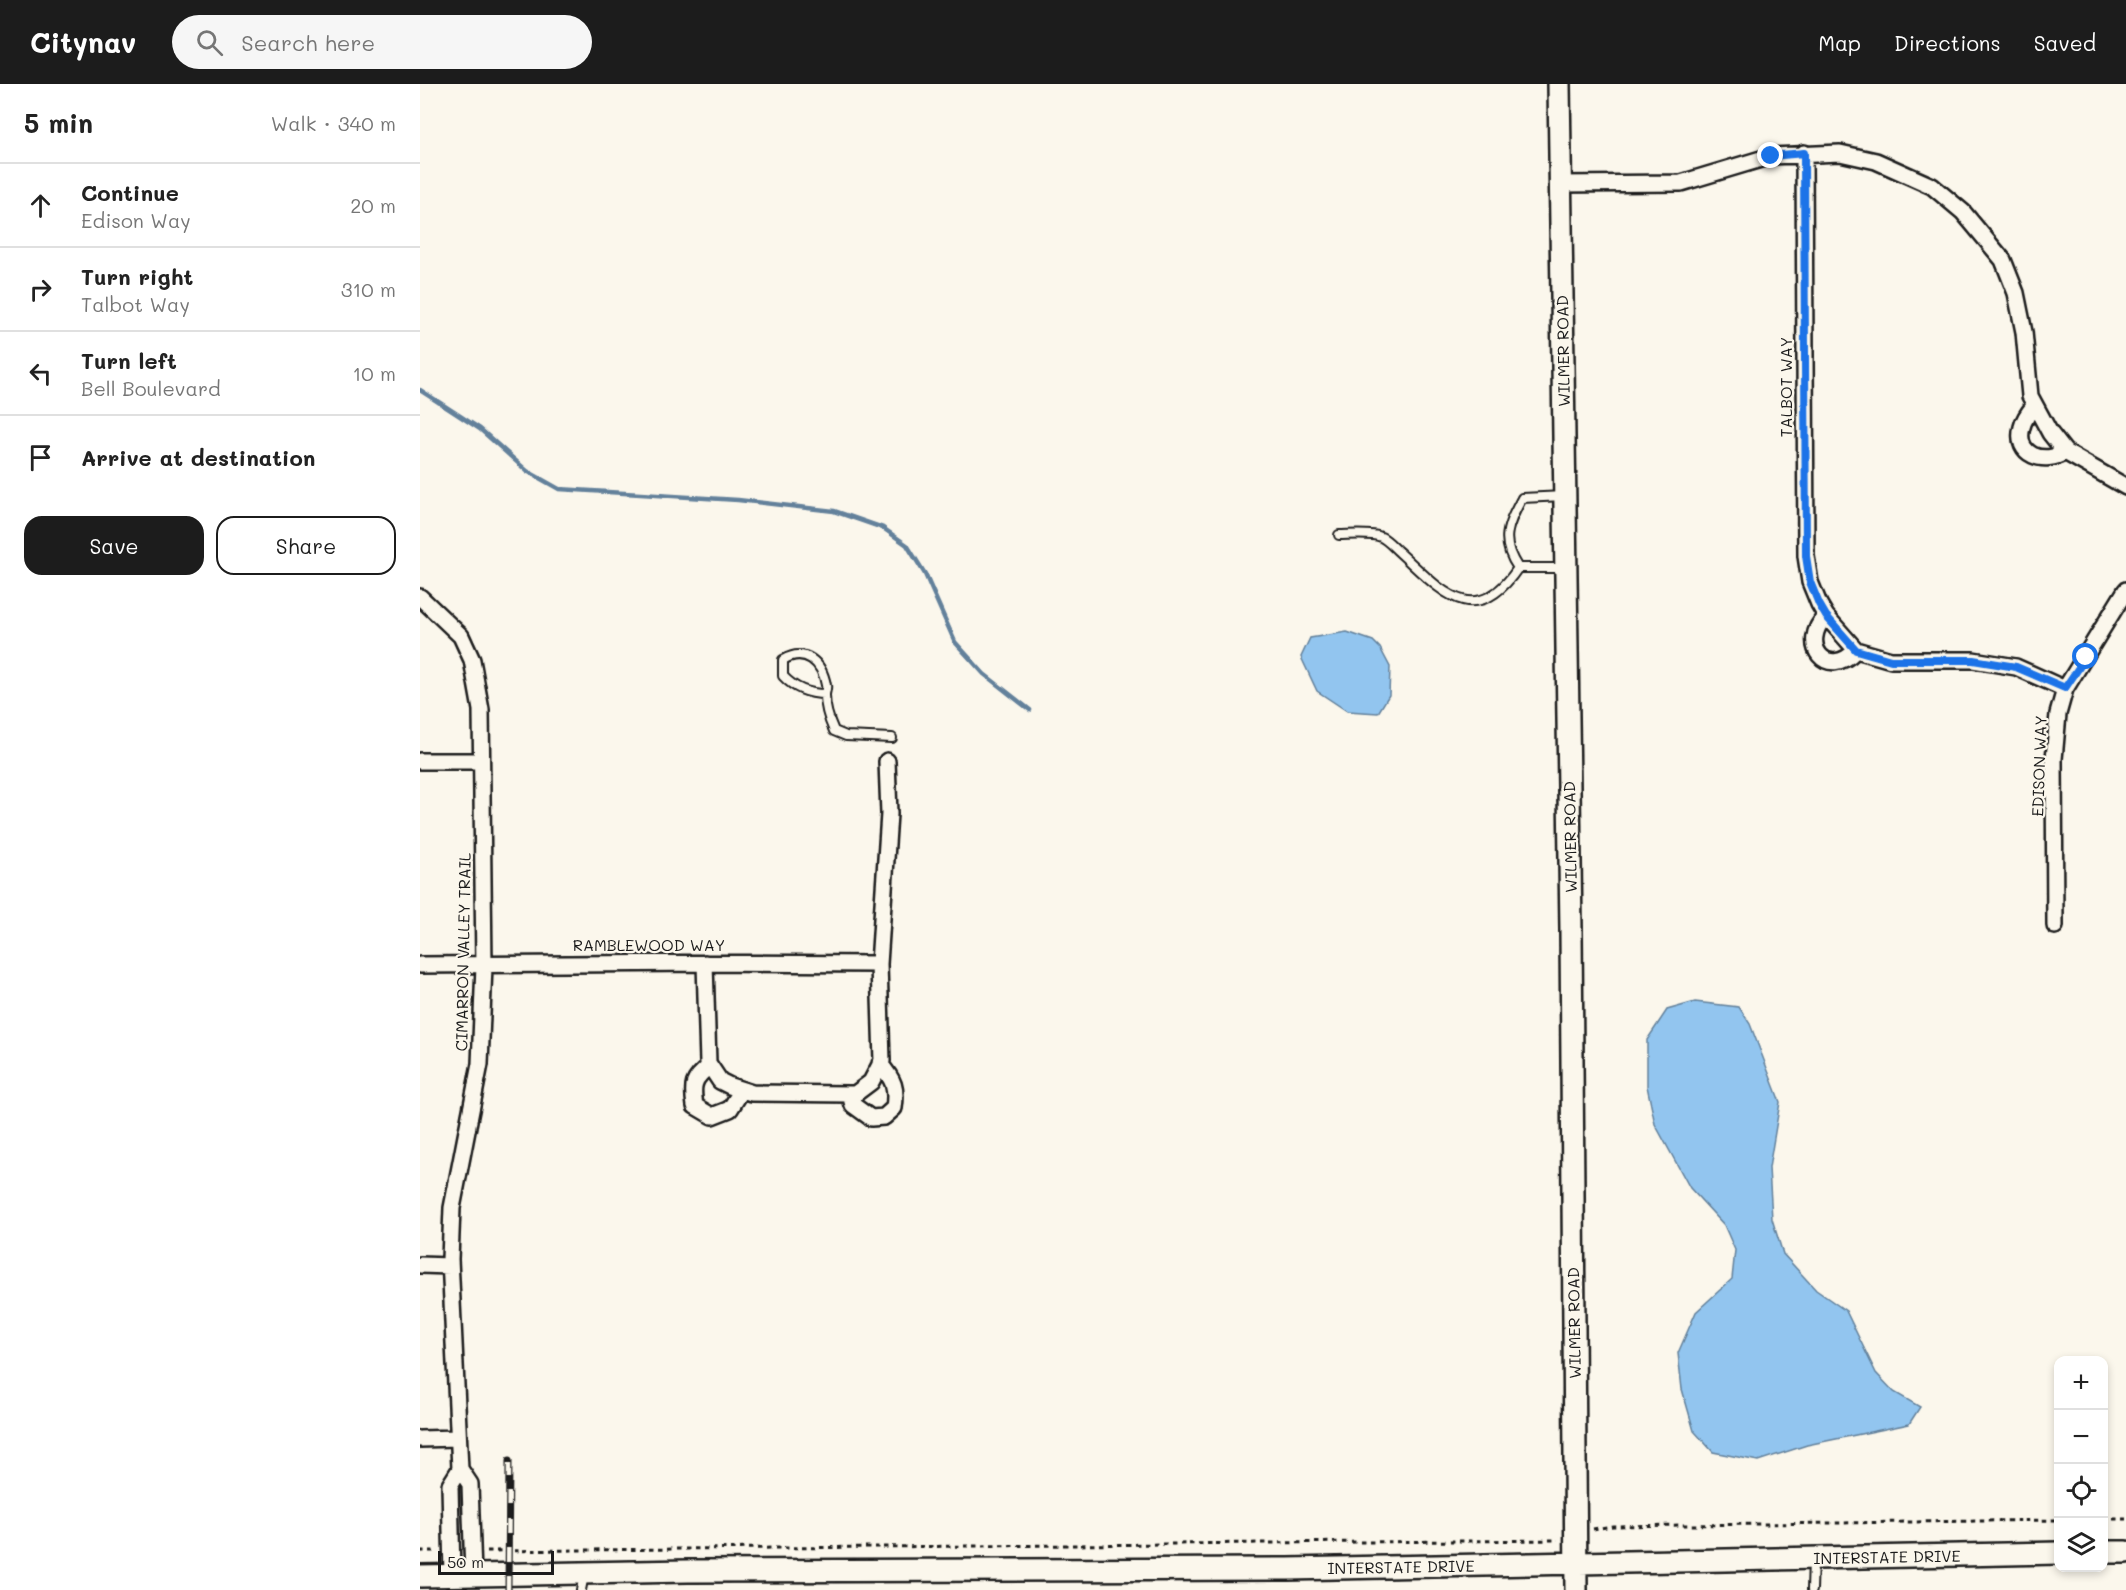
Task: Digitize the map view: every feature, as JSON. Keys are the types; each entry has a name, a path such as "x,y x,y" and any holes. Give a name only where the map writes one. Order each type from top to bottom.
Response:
{"main road":[{"name":"WILMER ROAD","path":"1559,84 1576,1590"},
{"path":"2108,1552 2126,1552"},
{"name":"INTERSTATE DRIVE","path":"420,1576 473,1575 583,1582 2054,1553"}],"street":[{"name":"TALBOT WAY","path":"1804,153 1806,556 1810,582 1826,616 1856,650"},
{"path":"1560,184 1681,183 1771,156 1840,153 1876,161 1932,186 1963,212 2003,260 2016,293 2024,332 2030,396 2050,433 2065,452 2126,487"},
{"path":"2034,406 2022,427 2020,441 2028,453 2041,459 2056,458 2065,452"},
{"name":"EDISON WAY","path":"2055,926 2054,759 2058,714 2065,688 2126,590"},
{"name":"CIMARRON VALLEY TRAIL","path":"420,597 461,636 472,660 482,710 484,966 480,1064 452,1208 450,1266 460,1469 470,1484 473,1575"},
{"path":"1826,616 1818,625 1814,635 1814,648 1821,658 1831,662 1843,660 1856,650 1891,660 1973,660 2016,667 2065,688"},
{"path":"420,761 481,761"},
{"path":"705,963 708,1063 720,1081 752,1093 849,1094 855,1094 872,1082 882,1061 879,964 889,814 887,761"},
{"name":"RAMBLEWOOD WAY","path":"420,965 879,964"},
{"path":"849,1094 853,1105 871,1118 884,1117 894,1108 896,1094 891,1077 880,1065"},
{"path":"710,1066 700,1073 692,1087 695,1106 711,1116 730,1109 742,1090"},
{"path":"420,1265 450,1266"},
{"path":"420,1439 458,1438"},
{"name":"CIMARRON VALLEY TRAIL","path":"452,1575 450,1485 460,1469"}],"lane":[{"path":"1518,568 1510,556 1507,539 1508,526 1522,498 1565,496"},
{"path":"1340,535 1381,537 1446,594 1462,602 1476,601 1491,596 1509,583 1518,568"},
{"path":"1518,568 1566,568"},
{"path":"825,694 815,694 789,683 783,676 783,660 793,654 803,654 812,658 818,665 827,686 825,694 834,731 846,736 892,738"},
{"path":"1812,1590 1813,1558"}],"path":[{"path":"2108,1519 2126,1519"},
{"path":"474,1551 1557,1540 1613,1526 2054,1520"},
{"path":"420,1551 451,1550"}],"water":[{"path":"1347,632 1373,641 1380,648 1390,667 1389,695 1378,713 1347,711 1317,691 1301,657 1310,638"},
{"path":"1695,1002 1739,1007 1750,1024 1780,1102 1769,1168 1772,1219 1783,1254 1816,1290 1846,1311 1876,1373 1894,1392 1920,1407 1909,1424 1807,1445 1758,1461 1713,1452 1694,1431 1682,1389 1678,1353 1696,1312 1732,1279 1735,1250 1724,1225 1690,1188 1655,1124 1647,1086 1647,1040 1667,1010"}],"waterway":[{"path":"420,390 480,429 527,471 559,489 738,500 834,511 883,528 907,545 925,574 955,642 984,674 1030,710"}],"railway":[{"path":"508,1590 509,1461"}],"route":[{"path":"1771,156 1804,153 1806,556 1810,582 1826,616 1856,650 1891,660 1973,660 2016,667 2065,688 2086,657"}]}
